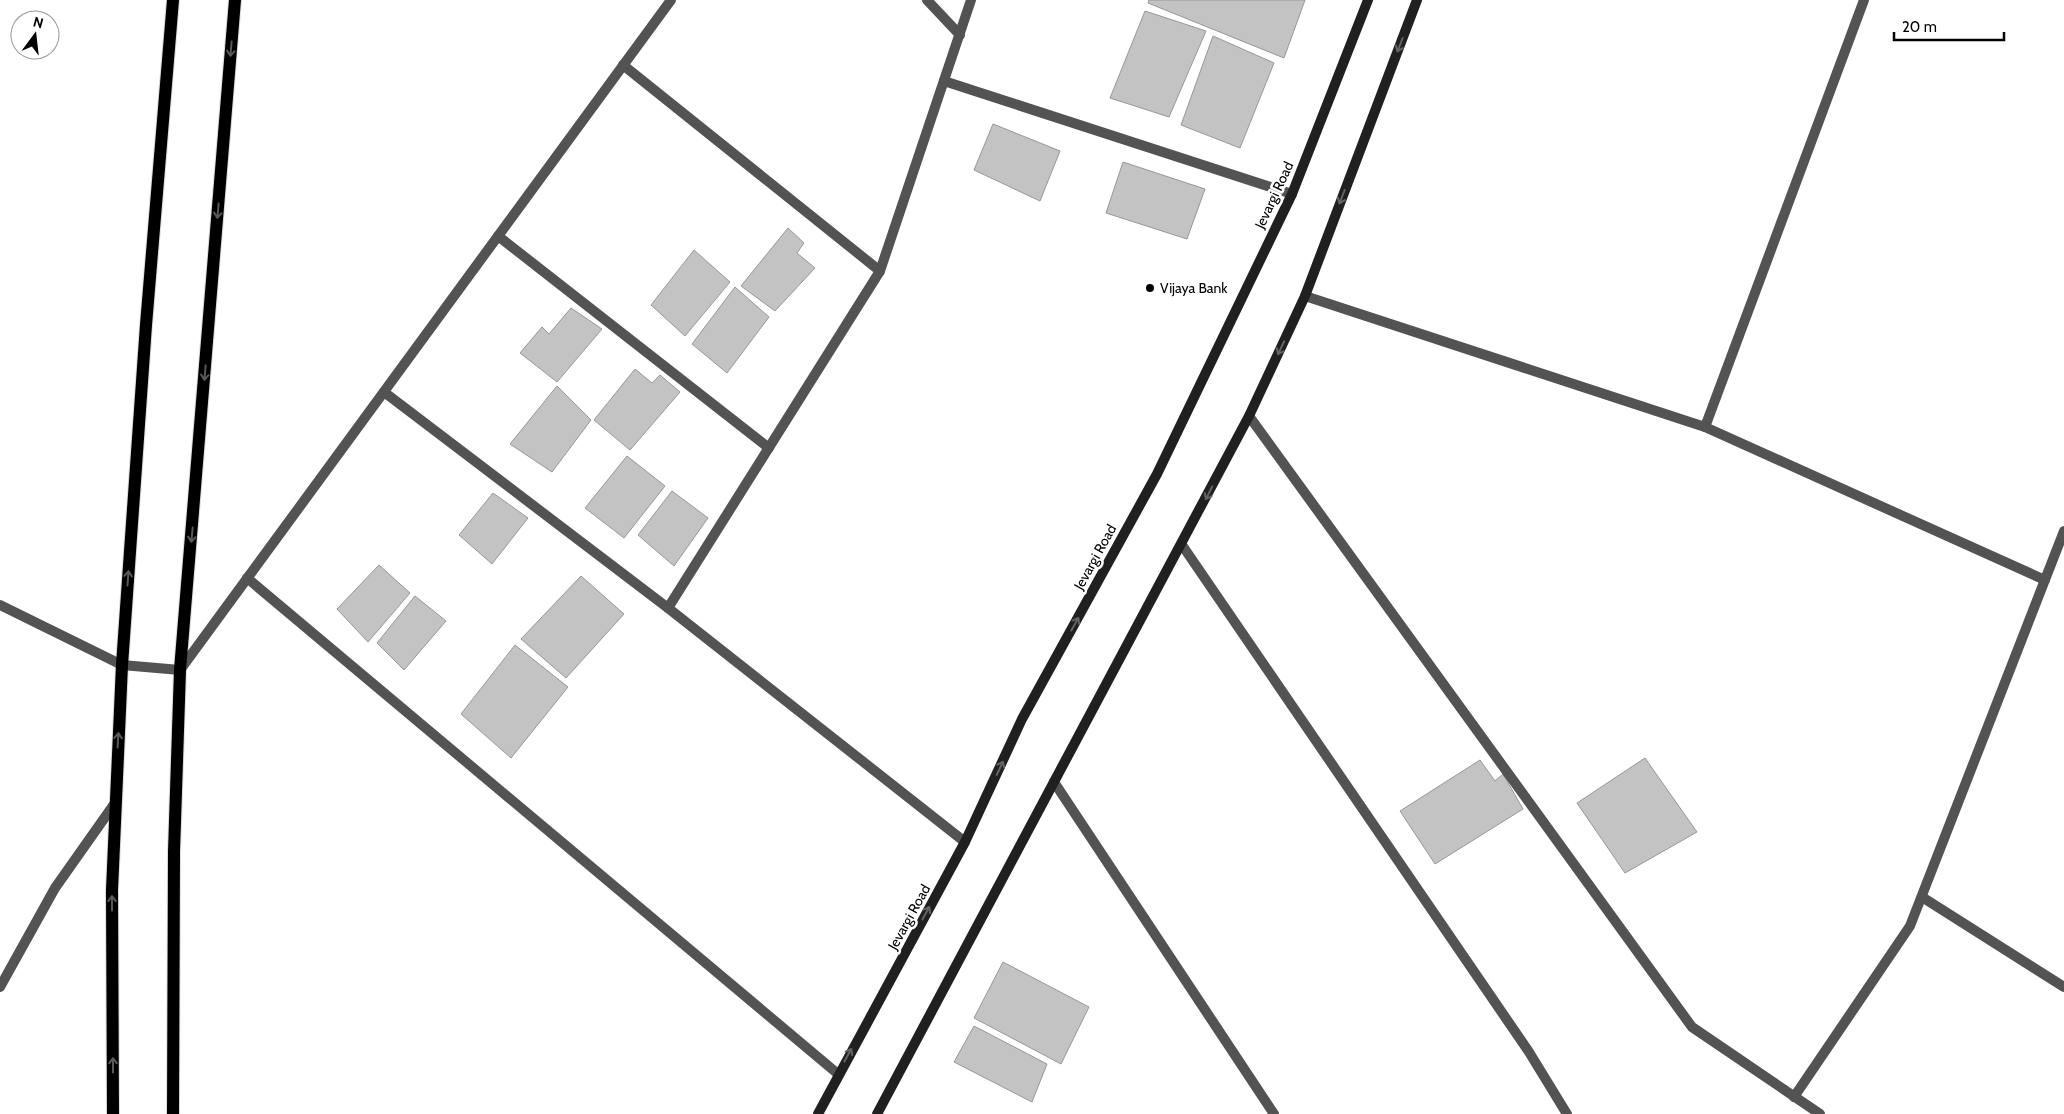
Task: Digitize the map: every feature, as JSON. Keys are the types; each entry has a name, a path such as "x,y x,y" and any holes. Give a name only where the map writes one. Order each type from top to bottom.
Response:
{"main road":[{"path":"113,1114 112,890 122,665 173,0"},
{"path":"173,1114 174,852 180,670 235,0"},
{"name":"Jevargi Road","path":"818,1114 965,842 1022,720 1157,474 1292,194 1368,0"},
{"path":"877,1114 1182,545 1249,416 1305,296 1417,0"}],"street":[{"path":"927,0 960,35"},
{"path":"668,608 880,271 971,0"},
{"path":"1705,428 1864,0"},
{"path":"0,605 122,665 180,670 668,1"},
{"path":"623,65 880,271"},
{"path":"944,81 1292,194"},
{"path":"498,236 769,448"},
{"path":"1305,296 1705,428 2045,580"},
{"path":"384,392 668,608 965,842"},
{"path":"1249,416 1692,1027 1820,1114"},
{"path":"1794,1097 1910,926 2045,580 2060,554 2064,531"},
{"path":"1182,545 1529,1052 1567,1114"},
{"path":"247,578 838,1074"},
{"path":"1054,782 1274,1114"},
{"path":"0,988 55,888 116,803"},
{"path":"1922,897 2064,987"}],"building":[{"path":"1149,0 1305,0 1284,58 1148,3"},
{"path":"1145,11 1206,31 1169,117 1110,98"},
{"path":"1213,36 1274,63 1240,148 1181,125"},
{"path":"993,124 1060,151 1040,201 974,170"},
{"path":"1123,162 1205,189 1187,239 1106,213"},
{"path":"788,228 804,243 797,253 815,268 775,311 741,286"},
{"path":"694,250 730,282 685,336 651,305"},
{"path":"735,287 769,317 727,373 692,344"},
{"path":"571,308 602,329 557,382 520,353 542,327 549,334"},
{"path":"635,369 652,383 660,375 680,392 630,450 594,420"},
{"path":"557,386 591,420 552,472 510,444"},
{"path":"627,456 665,486 624,538 585,508"},
{"path":"672,491 708,518 674,566 638,535"},
{"path":"493,493 528,518 492,564 459,535"},
{"path":"379,565 410,593 368,642 337,609"},
{"path":"581,576 624,614 566,678 521,639"},
{"path":"415,596 446,621 404,670 377,643"},
{"path":"515,645 568,687 511,758 461,714"},
{"path":"1645,758 1697,832 1625,873 1577,803"},
{"path":"1480,760 1495,781 1503,774 1523,809 1435,864 1400,811"},
{"path":"1003,962 1089,1007 1061,1064 974,1018"},
{"path":"974,1026 1047,1064 1032,1102 954,1062"}],"place":[{"name":"Vijaya Bank","path":"1150,288"}]}
